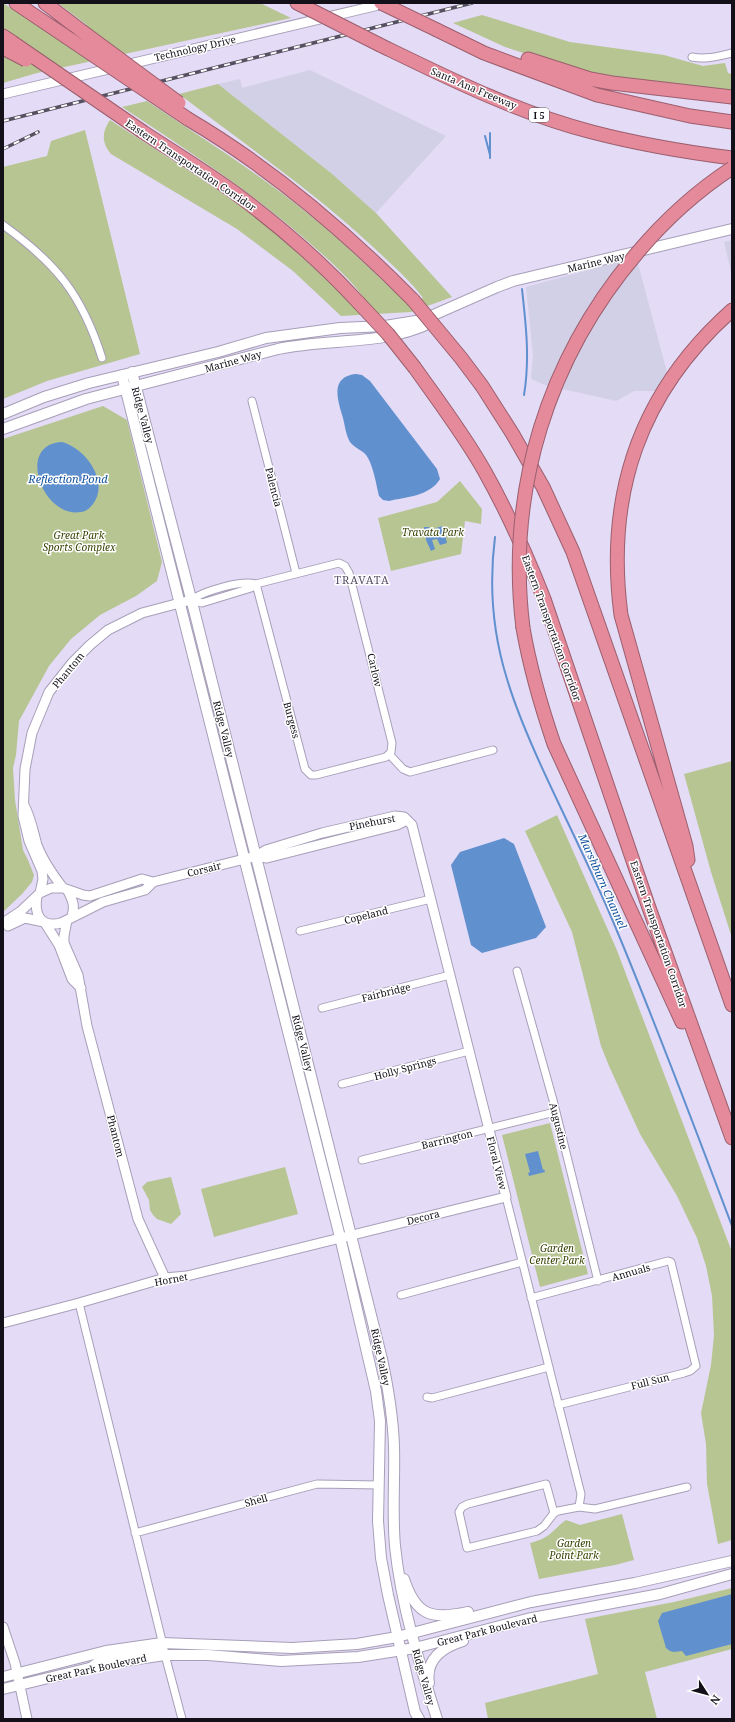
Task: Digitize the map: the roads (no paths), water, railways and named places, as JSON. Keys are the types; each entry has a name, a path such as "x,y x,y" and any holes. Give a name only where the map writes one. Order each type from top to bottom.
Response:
{"highway":[{"path":"16,3 192,117"},
{"path":"45,3 192,117 209,132 272,176 326,219 376,263 413,300 457,352 482,386 512,433 543,487 573,552 732,1005"},
{"name":"Santa Ana Freeway","path":"297,3 380,45 473,89 544,117 585,130 641,144 698,154 732,158"},
{"path":"381,3 484,53 597,95 690,116 732,122"},
{"path":"458,40 487,44 543,65 604,82 732,97"},
{"name":"Eastern Transportation Corridor","path":"6,44 85,93 238,195 281,229 339,282 388,334 443,406 485,471 512,524 533,571 544,599 648,905 732,1138"},
{"path":"720,1106 554,744 543,714 523,628 518,577 522,516 528,477 536,443 559,375 582,329 604,295 628,264 668,219 695,195 732,168"},
{"path":"693,895 686,846 621,615 617,584 618,523 624,486 635,450 663,389 699,342 732,310"}],"main road":[{"name":"Marine Way","path":"3,414 44,397 89,383 281,335 340,328 406,324 422,320 456,304 462,303 513,281 732,229"},
{"name":"Marine Way","path":"3,429 78,402 302,344 382,338 405,333 441,318 458,308 462,303"},
{"name":"Ridge Valley","path":"132,372 256,856 382,1359 389,1395 394,1445 394,1531 401,1592 415,1648 437,1719"},
{"name":"Ridge Valley","path":"122,375 340,1237 370,1362 380,1420 378,1522 381,1558 400,1650 419,1719"},
{"path":"396,1558 407,1590 415,1604 427,1614 444,1616 486,1607 531,1602"},
{"name":"Great Park Boulevard","path":"3,1677 17,1672 106,1651 162,1643 292,1648 338,1646 412,1633 531,1602 623,1586 732,1561"},
{"name":"Great Park Boulevard","path":"3,1689 86,1668 165,1654 208,1655 281,1661 309,1661 358,1657 415,1648 527,1619 660,1594 732,1574"},
{"path":"433,1706 428,1672 434,1659 442,1650 453,1644 555,1614"}],"street":[{"name":"Technology Drive","path":"3,94 387,3"},
{"path":"692,57 714,57 732,53"},
{"path":"3,225 28,243 64,279 79,302 93,329 102,358"},
{"name":"Palencia","path":"252,402 296,574"},
{"name":"Carlow","path":"191,600 202,603 251,588 256,584 339,563 345,566 349,572 392,743 392,749 389,754"},
{"name":"Burgess","path":"256,584 305,769 311,775 316,775 384,758 389,754"},
{"name":"Phantom","path":"38,895 43,879 42,871 29,841 23,816 25,769 32,733 49,692 60,676 90,645 108,630 142,613 191,600"},
{"path":"389,754 403,769 410,772 493,750"},
{"name":"Phantom","path":"24,805 30,816 38,846 48,868 66,890"},
{"name":"Pinehurst","path":"256,856 266,850 322,833 396,816 407,820"},
{"name":"Floral View","path":"407,820 412,825 581,1494 579,1507"},
{"name":"Corsair","path":"66,890 83,895 94,895 126,883 142,879 153,882 256,856"},
{"name":"Corsair","path":"70,918 103,902 145,890 153,882"},
{"path":"3,923 21,911 38,895 51,888 66,890 73,901 74,908 70,918 55,925 25,918 3,928"},
{"path":"38,895 36,912 44,922"},
{"name":"Copeland","path":"300,931 431,899"},
{"name":"Phantom","path":"70,918 64,936 64,943 78,976 87,1026 138,1219 165,1278"},
{"name":"Phantom","path":"44,922 58,945 72,979 81,988"},
{"name":"Augustine","path":"517,971 598,1281"},
{"name":"Fairbridge","path":"322,1008 450,976"},
{"name":"Holly Springs","path":"342,1084 469,1051"},
{"name":"Barrington","path":"362,1160 555,1112"},
{"name":"Decora","path":"340,1237 506,1197"},
{"name":"Hornet","path":"3,1323 79,1304 165,1278 187,1276 340,1237"},
{"name":"Annuals","path":"531,1298 670,1261 685,1321"},
{"path":"401,1295 522,1262"},
{"path":"79,1304 164,1649 100,1659 86,1668"},
{"name":"Full Sun","path":"558,1405 690,1371 696,1366 685,1321"},
{"path":"370,1362 382,1359"},
{"path":"427,1397 432,1398 549,1367"},
{"name":"Shell","path":"135,1533 317,1484 379,1485"},
{"path":"554,1513 546,1484 468,1504 462,1507 459,1512 468,1548 537,1531 544,1526 554,1513 579,1507 595,1509 687,1486"},
{"path":"3,1628 17,1672 27,1719"},
{"path":"165,1654 182,1719"}],"water":[{"path":"356,374 362,375 370,381 437,469 440,479 436,485 424,492 410,497 389,501 383,500 379,496 370,462 364,453 350,442 339,404 339,385 347,376"},
{"name":"Reflection Pond","path":"62,442 71,445 79,451 86,458 97,476 99,485 97,495 91,507 83,512 67,511 55,504 46,493 40,480 37,467 40,455 48,446"},
{"path":"443,526 447,543 440,545 437,539 432,540 435,549 431,551 426,540 424,527 429,527 430,536 436,534 436,528"},
{"path":"504,838 514,844 546,927 536,938 482,953 471,945 451,865 460,852"},
{"path":"538,1151 543,1170 544,1169 545,1172 529,1176 528,1173 530,1172 525,1154"},
{"path":"732,1594 732,1644 686,1656 682,1651 674,1652 666,1648 658,1621 662,1613"}],"waterway":[{"name":"Marshburn Channel","path":"490,133 490,158"},
{"name":"Marshburn Channel","path":"485,136 490,155"},
{"name":"Marshburn Channel","path":"522,289 527,355 524,395"},
{"name":"Marshburn Channel","path":"495,537 492,573 495,627 502,662 511,693 532,746 597,885 628,957 674,1072 732,1226"}],"railway":[{"path":"3,121 472,3"},
{"path":"3,149 38,132"}],"district":[{"name":"TRAVATA","path":"362,579"}],"park label":[{"name":"Travata Park","path":"433,532"},
{"name":"Great Park Sports Complex","path":"79,540"},
{"name":"Garden Center Park","path":"557,1254"},
{"name":"Garden Point Park","path":"574,1548"}]}
